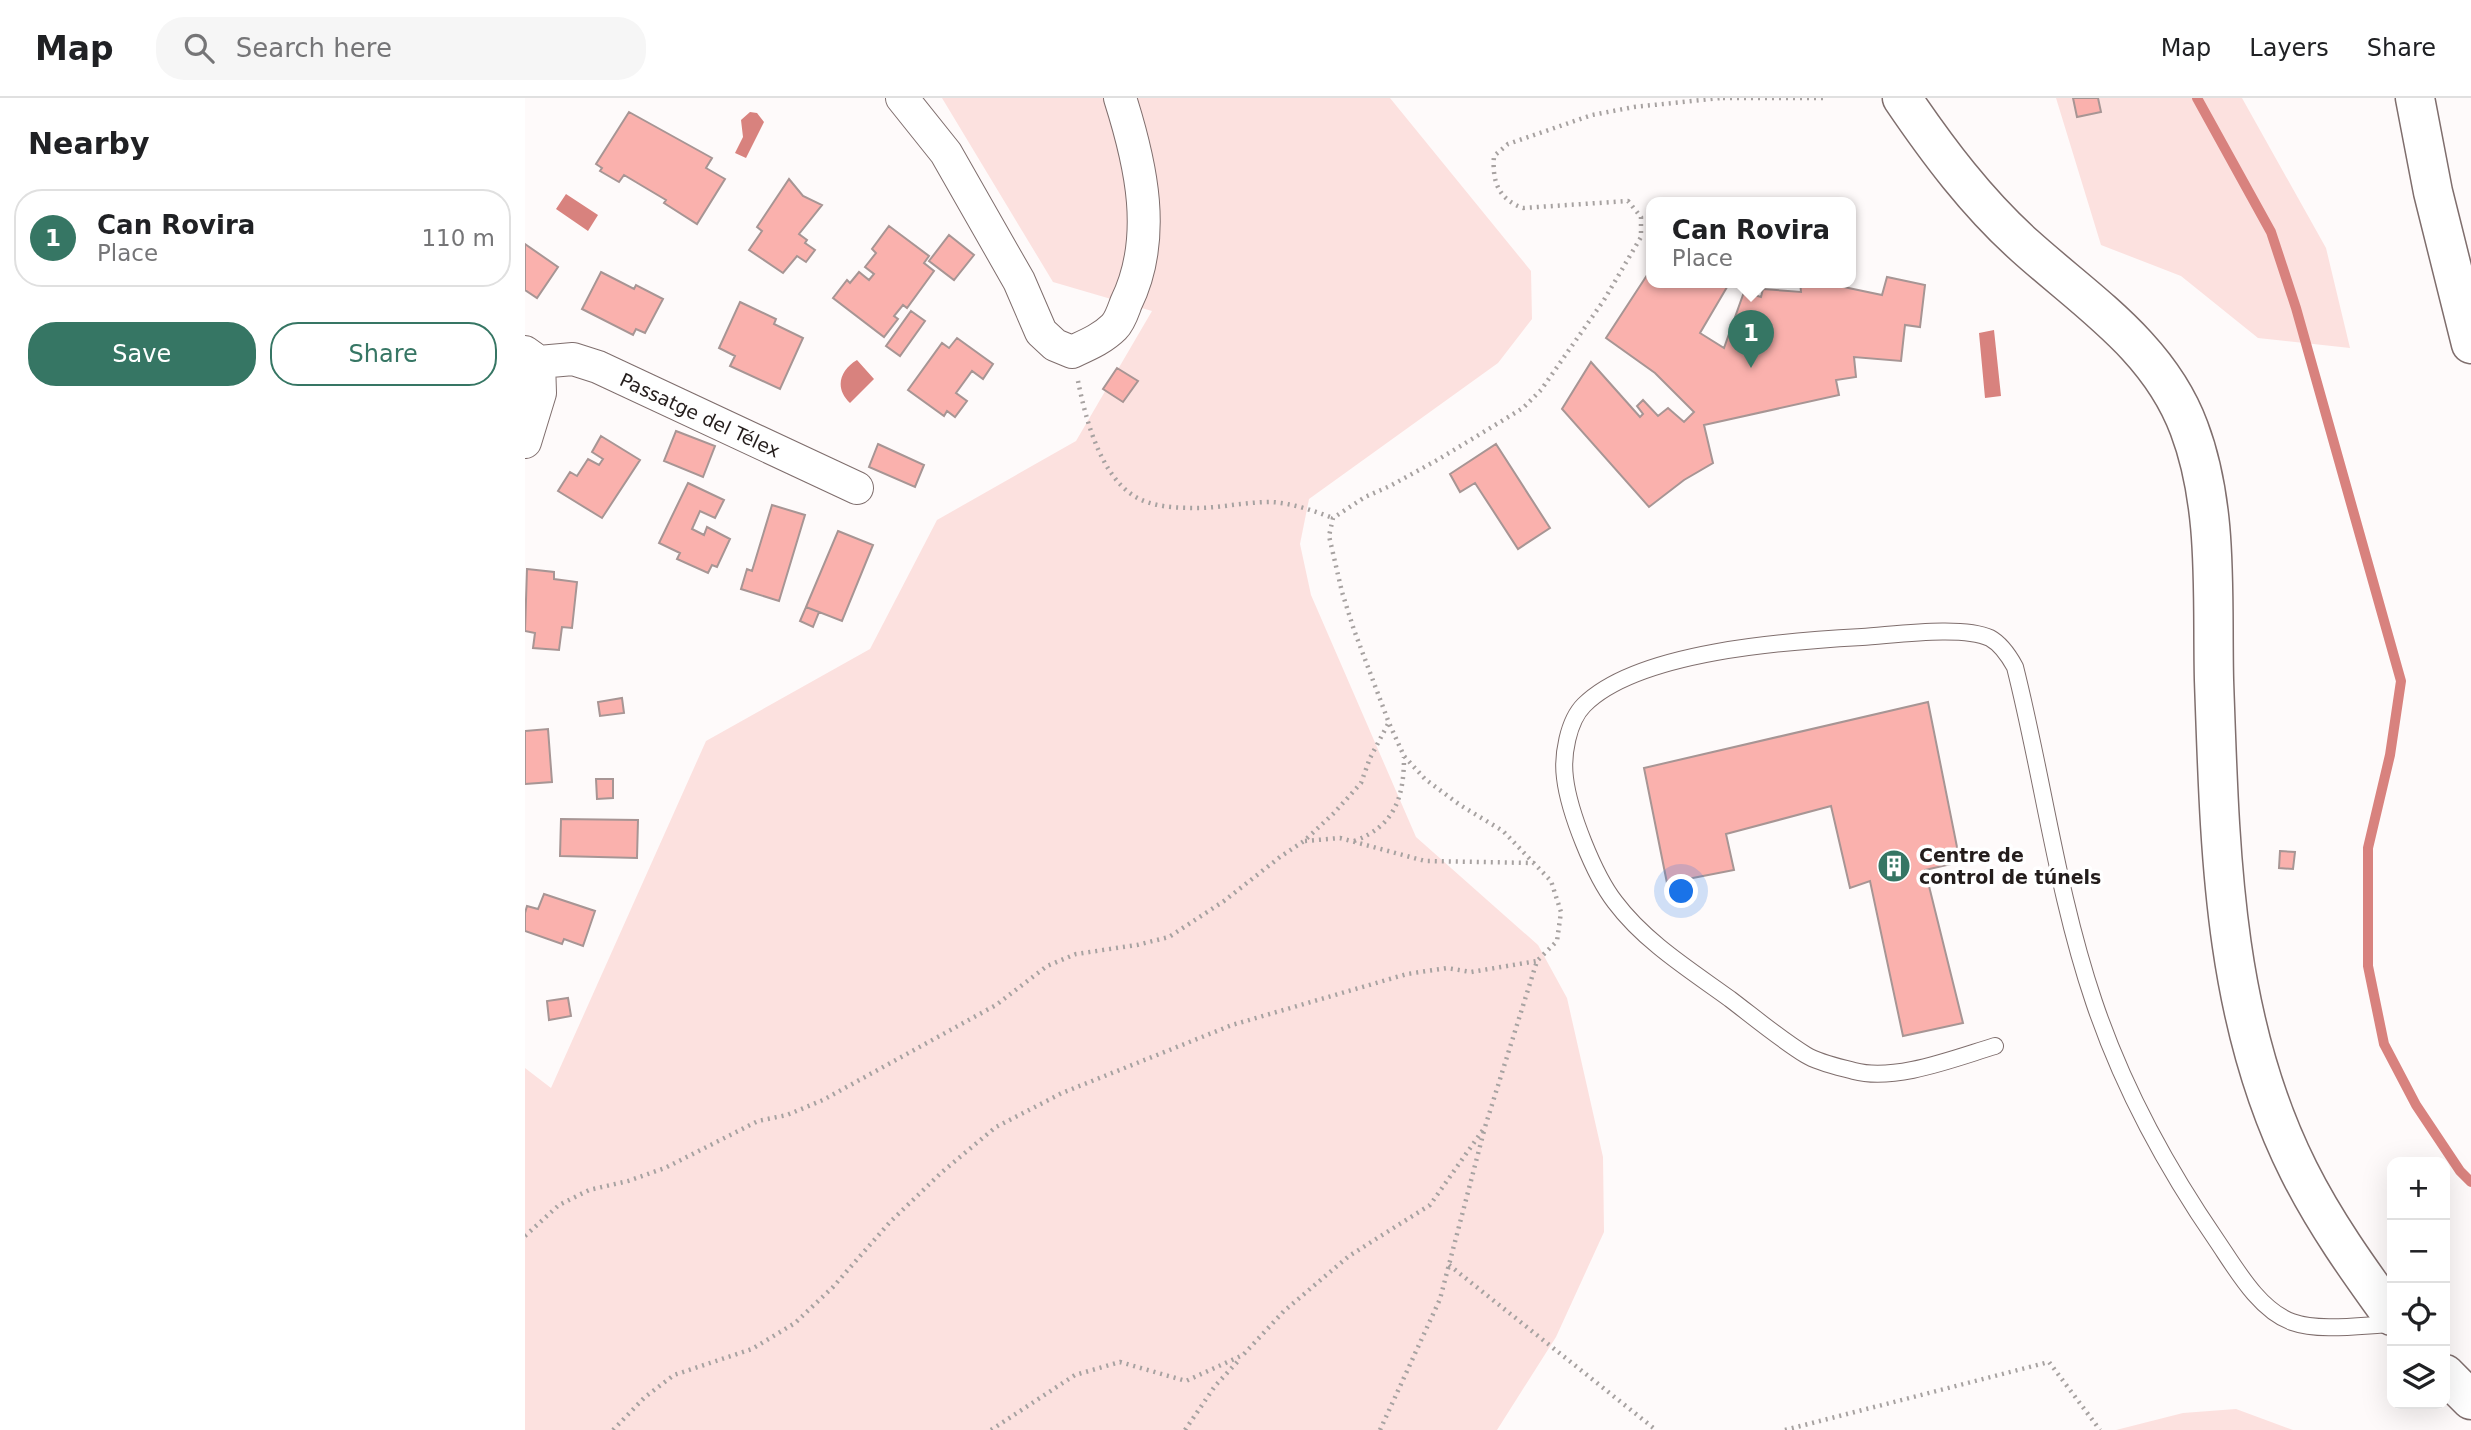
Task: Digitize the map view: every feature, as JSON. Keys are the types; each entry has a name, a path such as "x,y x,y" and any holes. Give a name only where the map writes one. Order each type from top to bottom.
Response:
{"main road":[{"path":"1902,98 1947,160 1992,213 2141,350 2173,394 2188,425 2199,457 2209,524 2222,858 2228,927 2251,1044 2270,1104 2298,1168 2327,1222 2387,1308"},
{"path":"2415,98 2433,192 2471,345"},
{"path":"2450,1379 2471,1401"}],"street":[{"path":"902,98 946,153 1019,281 1041,332 1055,345 1072,352 1096,341 1116,325 1142,261 1140,177 1120,98"},
{"path":"525,442 540,393 532,357"},
{"name":"Passatge del Télex","path":"532,357 573,359 598,367 857,488"}],"lane":[{"path":"1995,1046 1937,1064 1897,1072 1857,1072 1808,1056 1665,951 1613,901 1587,848 1569,799 1565,776 1565,756 1574,717 1599,693 1653,668 1709,653 1855,638 1956,632 1977,633 1993,640 2008,654 2015,667 2080,956 2093,1001 2115,1060 2177,1181 2238,1271 2274,1312 2293,1322 2327,1326 2387,1324"}],"path":[{"path":"1380,1430 1440,1299 1485,1127 1537,961 1557,941 1561,912 1551,881 1503,831 1460,805 1425,779 1404,756 1354,631 1332,557 1329,536 1333,518 1365,497 1439,459 1523,408 1541,390 1604,300 1641,237 1641,217 1627,201 1523,208 1511,204 1502,196 1495,183 1494,156 1508,144 1592,115 1633,107 1722,98 1824,98"},
{"path":"1072,352 1085,413 1098,453 1123,486 1145,502 1177,508 1273,502 1309,509 1333,518"},
{"path":"525,1236 559,1205 590,1190 665,1168 758,1121 787,1115 823,1100 996,1005 1047,966 1076,954 1137,945 1169,937 1217,907 1304,841 1334,813 1361,783 1370,758 1389,723"},
{"path":"1354,841 1384,825 1397,806 1402,788 1404,756"},
{"path":"1304,841 1341,838 1425,861 1535,863"},
{"path":"613,1430 674,1375 752,1349 795,1323 833,1287 890,1222 942,1172 996,1127 1062,1093 1231,1025 1407,974 1447,968 1471,972 1537,961"},
{"path":"1185,1430 1215,1386 1285,1311 1349,1255 1430,1205 1485,1127"},
{"path":"1449,1265 1657,1430"},
{"path":"991,1430 1075,1375 1120,1363 1186,1381 1243,1355"},
{"path":"1785,1430 2049,1362 2100,1430"}],"shaded area":[{"path":"942,98 1390,98 1531,271 1532,319 1498,363 1309,499 1300,544 1311,595 1416,837 1538,945 1567,998 1603,1157 1604,1232 1556,1337 1497,1430 525,1430 525,1068 551,1088 706,741 870,649 937,520 1076,441 1152,311 1053,282"},
{"path":"2056,98 2242,98 2326,248 2350,348 2258,338 2181,276 2101,245"},
{"path":"750,112 757,113 764,122 746,158 735,153 743,137 741,120"},
{"path":"566,194 598,215 588,231 556,209"},
{"path":"1994,330 2001,396 1985,398 1979,333"},
{"path":"857,360 874,379 850,403 842,391 841,380 846,369"},
{"path":"2236,1409 2293,1430 2116,1430 2183,1413"}],"building":[{"path":"2073,98 2098,98 2101,112 2077,117"},
{"path":"629,112 712,158 706,168 725,179 697,224 664,203 666,200 624,175 619,182 600,171 602,168 596,164"},
{"path":"789,179 803,196 822,205 799,234 807,240 805,243 815,250 806,262 797,256 783,273 749,250 762,231 757,227"},
{"path":"889,226 929,256 924,263 934,271 907,308 903,305 894,316 898,319 884,337 833,298 847,280 850,283 859,272 869,280 874,274 865,267 876,253 872,249"},
{"path":"949,235 974,255 954,280 929,261"},
{"path":"525,244 558,267 537,298 525,290"},
{"path":"601,272 634,289 636,285 663,299 645,333 636,329 633,335 582,309"},
{"path":"1646,277 1646,288 1726,288 1700,333 1724,348 1744,292 1761,297 1763,289 1801,292 1801,288 1849,288 1882,295 1887,277 1925,285 1920,327 1905,325 1901,361 1854,357 1856,377 1836,380 1839,395 1704,425 1713,463 1684,480 1649,507 1562,409 1591,362 1640,417 1643,414 1637,406 1643,400 1658,416 1668,408 1684,422 1694,412 1655,373 1606,338"},
{"path":"740,302 776,319 774,324 803,338 780,389 730,366 735,356 719,348"},
{"path":"911,311 925,321 900,356 886,346"},
{"path":"957,338 993,364 983,379 972,371 956,393 967,401 955,417 947,411 944,416 908,390 942,343 949,348"},
{"path":"1117,368 1138,381 1123,402 1103,389"},
{"path":"676,431 715,446 703,477 664,461"},
{"path":"601,436 640,460 602,518 558,491 570,472 577,476 588,459 599,465 603,459 592,452"},
{"path":"878,444 924,465 915,487 869,467"},
{"path":"1496,444 1550,528 1518,549 1475,483 1460,492 1450,474"},
{"path":"688,483 724,500 715,518 700,511 692,529 704,535 707,527 730,539 717,567 712,565 708,573 677,559 680,553 659,543"},
{"path":"772,505 805,515 779,601 741,589 747,569 752,571"},
{"path":"838,531 873,545 842,621 806,607"},
{"path":"527,569 554,572 554,579 577,582 572,628 562,627 559,650 533,648 535,633 525,631"},
{"path":"806,607 819,612 813,627 800,621"},
{"path":"622,698 624,713 600,716 598,702"},
{"name":"Centre de control de túnels","path":"1928,702 1960,862 1925,870 1963,1023 1903,1036 1870,881 1850,888 1831,806 1726,834 1734,870 1667,883 1644,768"},
{"path":"548,729 552,782 525,784 525,731"},
{"path":"596,779 613,779 613,798 597,799"},
{"path":"561,819 638,820 637,858 560,856"},
{"path":"2280,851 2295,852 2293,869 2279,868"},
{"path":"544,894 595,911 583,946 564,939 562,944 525,931 527,906 538,909"},
{"path":"568,998 571,1016 549,1020 547,1001"}],"waterway":[{"path":"2197,98 2271,232 2296,308 2401,681 2390,755 2368,848 2368,966 2384,1044 2416,1105 2460,1171 2471,1182"}],"place":[{"name":"Can Rovira","path":"1751,368"},
{"name":"Centre de control de túnels","path":"1894,866"}]}
